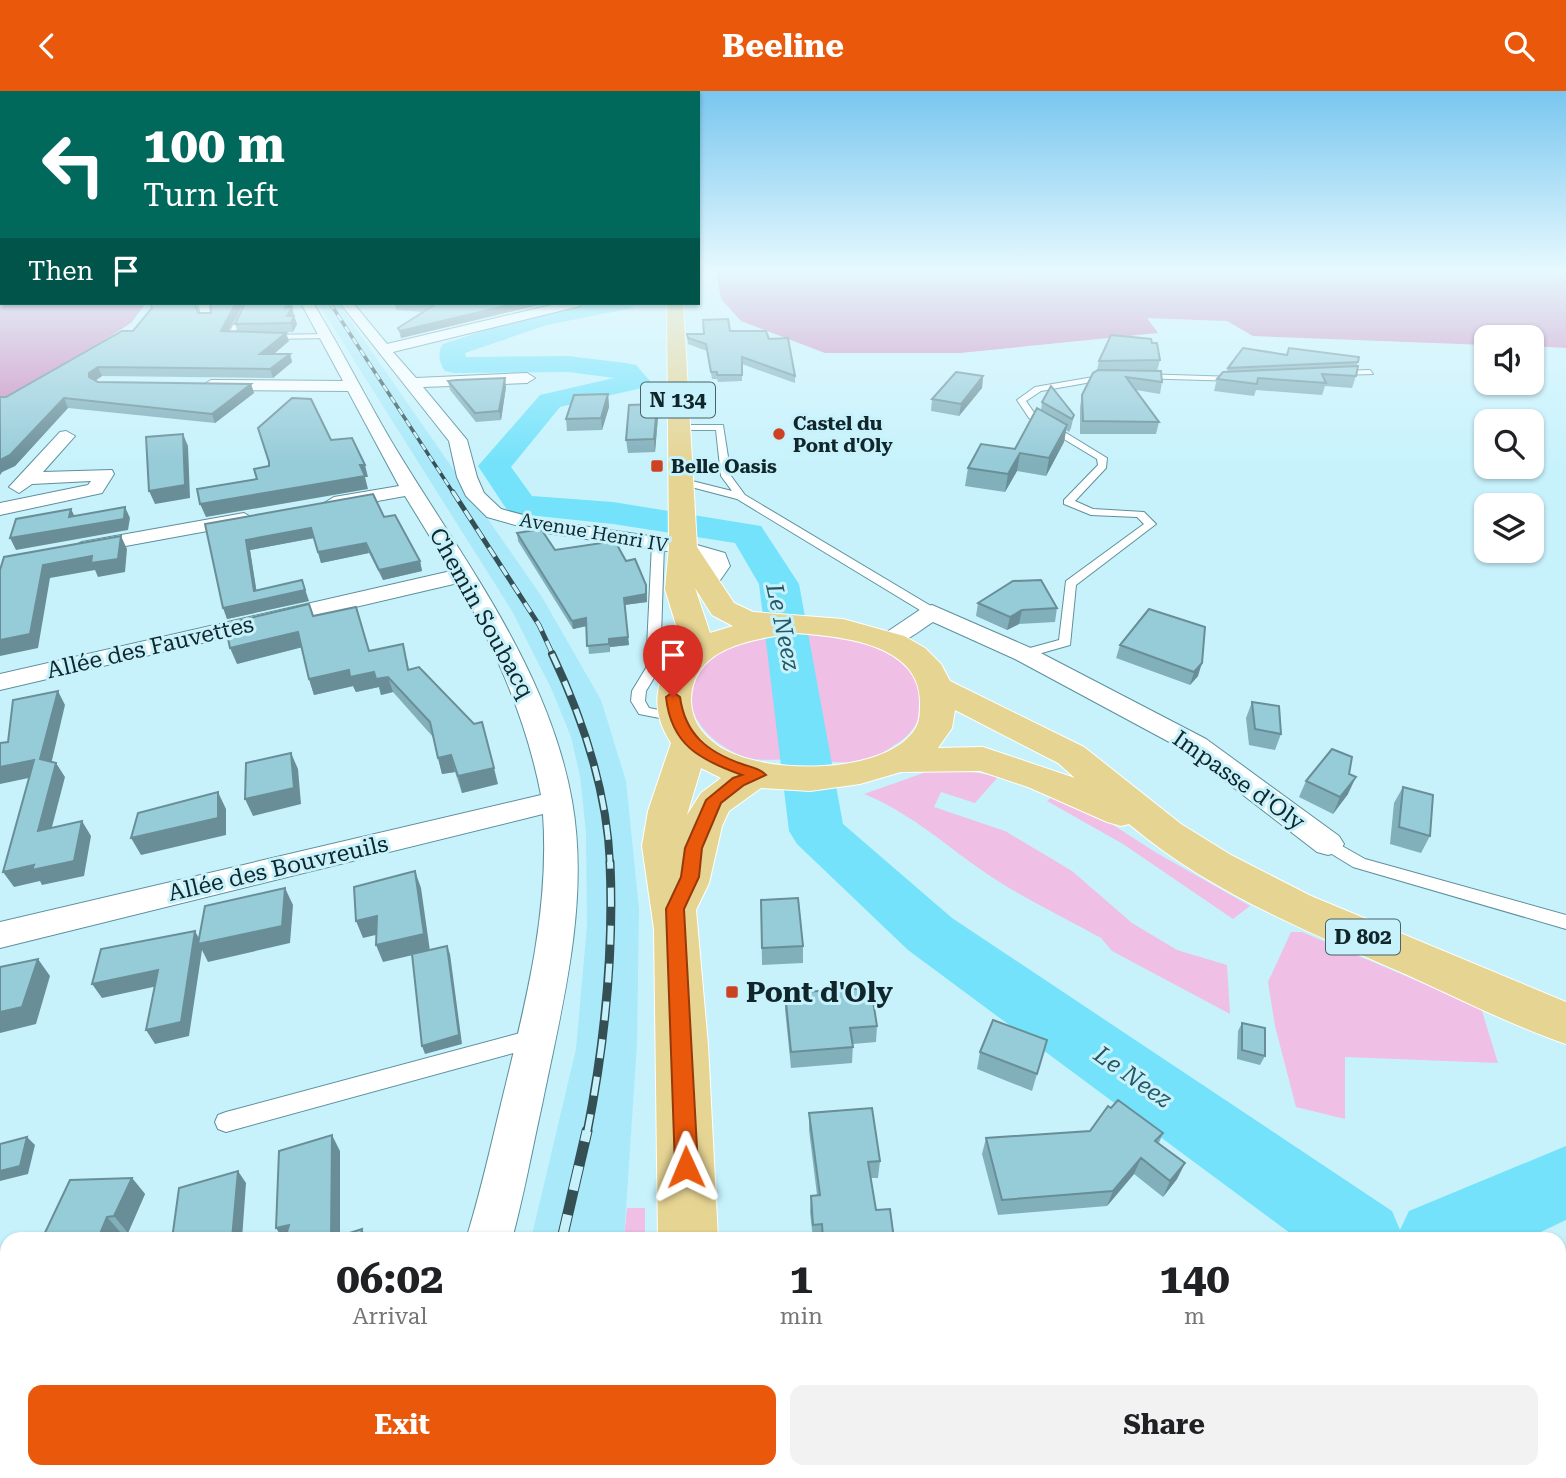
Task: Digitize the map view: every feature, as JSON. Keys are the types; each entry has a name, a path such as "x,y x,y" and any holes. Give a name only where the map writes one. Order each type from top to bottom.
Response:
{"main road":[{"name":"N 134","path":"676,335 680,489 671,548 680,589 708,646"},
{"name":"N 134","path":"671,548 706,584 723,609 747,621 795,624"},
{"path":"683,730 719,762 758,775 805,780 830,779 863,773 899,760 923,743 936,725 938,688 926,667 906,650 887,640 847,629 795,624 750,629 708,646 686,664 677,681 673,697 683,730 681,777 673,790 663,835 663,856 675,909 685,1092 688,1232"},
{"name":"D 802","path":"938,688 1071,755 1167,834 1216,865 1295,907 1566,1024"},
{"name":"D 802","path":"899,760 983,759 1042,778 1167,834"},
{"path":"675,909 690,877 693,848 714,800 738,782 758,775"}],"street":[{"name":"Chemin Soubacq","path":"327,335 389,452 464,575 534,708 557,801 561,858 557,921 537,1037 491,1232"},
{"name":"Avenue Henri IV","path":"374,335 458,440 472,487 494,513 540,526 671,548"},
{"path":"386,349 445,335"},
{"path":"413,383 527,378"},
{"path":"197,385 354,386"},
{"path":"0,508 66,436"},
{"path":"0,508 95,489 106,474 27,478"},
{"path":"317,506 413,489"},
{"path":"59,552 263,516"},
{"name":"Allée des Fauvettes","path":"0,682 464,575"},
{"path":"887,640 932,612"},
{"name":"Impasse d'Oly","path":"932,612 1024,654 1196,745 1328,844"},
{"name":"Allée des Bouvreuils","path":"0,935 557,801"}],"lane":[{"path":"230,335 229,337 327,335"},
{"path":"1319,374 1370,372"},
{"path":"1024,654 1065,642 1070,584 1151,524 1140,515 1091,512 1068,502 1103,466 1102,458 1031,416 1021,400 1038,389 1117,375 1243,379"},
{"path":"679,427 720,427 726,476 741,497 932,612"},
{"path":"680,489 741,497"},
{"path":"671,548 653,668 639,691 638,701 644,711 683,730"},
{"name":"Impasse d'Oly","path":"1328,844 1359,863 1566,922"},
{"path":"226,1122 537,1037"}],"shaded area":[{"path":"0,335 113,335 70,362 0,439"},
{"path":"338,335 360,335 542,597 601,700 626,781 639,909 637,1043 624,1232 533,1232 576,1049 587,926 586,832 580,776 571,737 552,690 512,611"},
{"path":"777,335 1141,335 960,353 825,353"},
{"path":"1251,335 1474,335 1474,345 1253,336"},
{"path":"1544,335 1566,335 1566,348 1544,347"},
{"path":"823,634 856,641 890,654 916,676 922,691 922,709 915,726 902,740 876,756 859,762 761,760 742,756 707,733 696,718 691,702 691,687 698,672 712,658 734,647 756,641"},
{"path":"955,768 998,777 975,803 941,792 934,807 1005,831 1072,871 1132,923 1177,950 1227,965 1230,1014 1112,951 1101,938 1011,889 900,812 864,794 932,770"},
{"path":"1055,795 1076,801 1155,852 1250,906 1233,919 1123,844 1047,801"},
{"path":"1291,932 1302,932 1481,1008 1498,1063 1345,1057 1345,1119 1296,1107 1275,1026 1268,982"},
{"path":"627,1208 645,1208 645,1232 625,1232"}],"building":[{"path":"115,335 284,335 260,354 290,354 270,369 98,367 89,373 89,377 98,382 251,384 212,414 64,398 10,455 0,460 0,397 6,397"},
{"path":"687,335 767,335 769,339 788,338 795,376 742,357 742,375 717,375 717,372 711,372 706,344 688,338"},
{"path":"1111,335 1151,339 1152,343 1157,343 1160,360 1099,361"},
{"path":"1243,348 1287,355 1289,348 1359,357 1358,362 1228,368"},
{"path":"1358,366 1356,376 1322,374 1326,383 1258,378 1257,384 1217,379 1223,372"},
{"path":"1098,370 1161,371 1162,382 1126,377 1159,422 1083,421 1082,395 1093,373"},
{"path":"956,372 983,376 961,404 932,399"},
{"path":"505,378 499,411 475,413 448,381 457,380"},
{"path":"1051,386 1074,415 1072,419 1042,402"},
{"path":"608,394 601,418 566,419 574,395"},
{"path":"292,398 311,399 331,440 352,438 365,465 360,465 365,476 200,504 197,489 257,479 254,469 269,466 258,428"},
{"path":"657,404 654,439 626,440 629,405"},
{"path":"1037,408 1067,425 1049,458 1020,453 1008,474 968,468 981,444 1015,449"},
{"path":"183,434 185,485 149,491 146,437"},
{"path":"373,494 384,517 395,515 420,561 379,570 366,543 318,552 311,528 246,540 254,591 302,580 305,590 223,608 205,524"},
{"path":"125,507 124,519 10,538 16,519 71,509 69,517"},
{"path":"541,529 555,550 615,541 626,561 635,559 646,585 646,594 624,598 628,637 609,639 609,644 587,646 586,618 572,621 517,533"},
{"path":"121,536 118,559 91,563 92,556 43,565 30,634 0,640 0,570 4,557"},
{"path":"1041,580 1057,608 1022,610 1010,617 978,603 1013,581"},
{"path":"309,604 313,616 356,607 369,651 403,644 408,670 419,667 474,724 482,722 494,768 458,776 451,755 438,758 430,722 388,677 376,679 374,672 350,677 349,670 309,679 298,632 230,648 225,624"},
{"path":"1149,609 1205,627 1202,663 1194,672 1120,645"},
{"path":"58,691 40,759 56,763 38,831 82,821 74,861 32,870 34,865 3,872 34,760 0,767 0,743 8,742 13,700"},
{"path":"1252,702 1279,706 1281,734 1255,729"},
{"path":"1332,749 1352,757 1349,774 1356,777 1340,797 1306,781"},
{"path":"291,753 294,788 245,799 246,763"},
{"path":"1403,787 1433,795 1430,836 1399,827"},
{"path":"218,792 218,818 131,838 138,813"},
{"path":"415,871 424,934 376,945 377,916 356,921 354,887"},
{"path":"285,888 282,926 198,944 205,906"},
{"path":"798,898 803,946 762,948 761,900"},
{"path":"195,931 181,1022 146,1030 158,970 92,984 101,949"},
{"path":"447,946 459,1035 422,1046 412,954"},
{"path":"38,959 22,1007 0,1012 0,967"},
{"path":"871,988 877,1026 850,1028 853,1047 791,1052 785,993"},
{"path":"993,1020 1047,1040 1037,1074 980,1052"},
{"path":"1242,1023 1265,1028 1265,1056 1242,1050"},
{"path":"1118,1100 1163,1133 1155,1141 1185,1163 1170,1181 1141,1158 1113,1191 1002,1200 986,1138 1090,1131 1108,1106 1111,1108"},
{"path":"872,1108 880,1161 868,1162 876,1210 890,1209 893,1232 823,1232 822,1224 813,1225 811,1196 820,1195 809,1113"},
{"path":"332,1135 331,1232 287,1232 289,1225 276,1228 279,1151"},
{"path":"27,1137 20,1166 0,1171 0,1144"},
{"path":"238,1171 233,1232 173,1232 179,1188"},
{"path":"132,1178 114,1216 107,1217 101,1232 45,1232 70,1180"}],"waterway":[{"name":"Le Neez","path":"495,335 452,349 454,365 568,364 626,371 636,381 550,401 494,466 521,506 613,513 748,534 779,584 817,831 930,934 1354,1232"},
{"name":"Le Neez","path":"1453,1232 1566,1182"}],"railway":[{"path":"351,335 454,494"},
{"path":"453,492 539,625 553,655"},
{"path":"552,654 574,704 592,756 604,810 610,864"},
{"path":"587,1133 607,998 611,930 610,862"},
{"path":"564,1232 587,1131"}],"place":[{"name":"Castel du Pont d'Oly","path":"779,434"},
{"name":"Belle Oasis","path":"657,466"},
{"name":"Pont d'Oly","path":"732,992"}],"route":[{"path":"673,697 676,717 690,743 719,762 758,775 738,782 714,800 693,848 690,877 675,909 685,1092 686,1167"}]}
